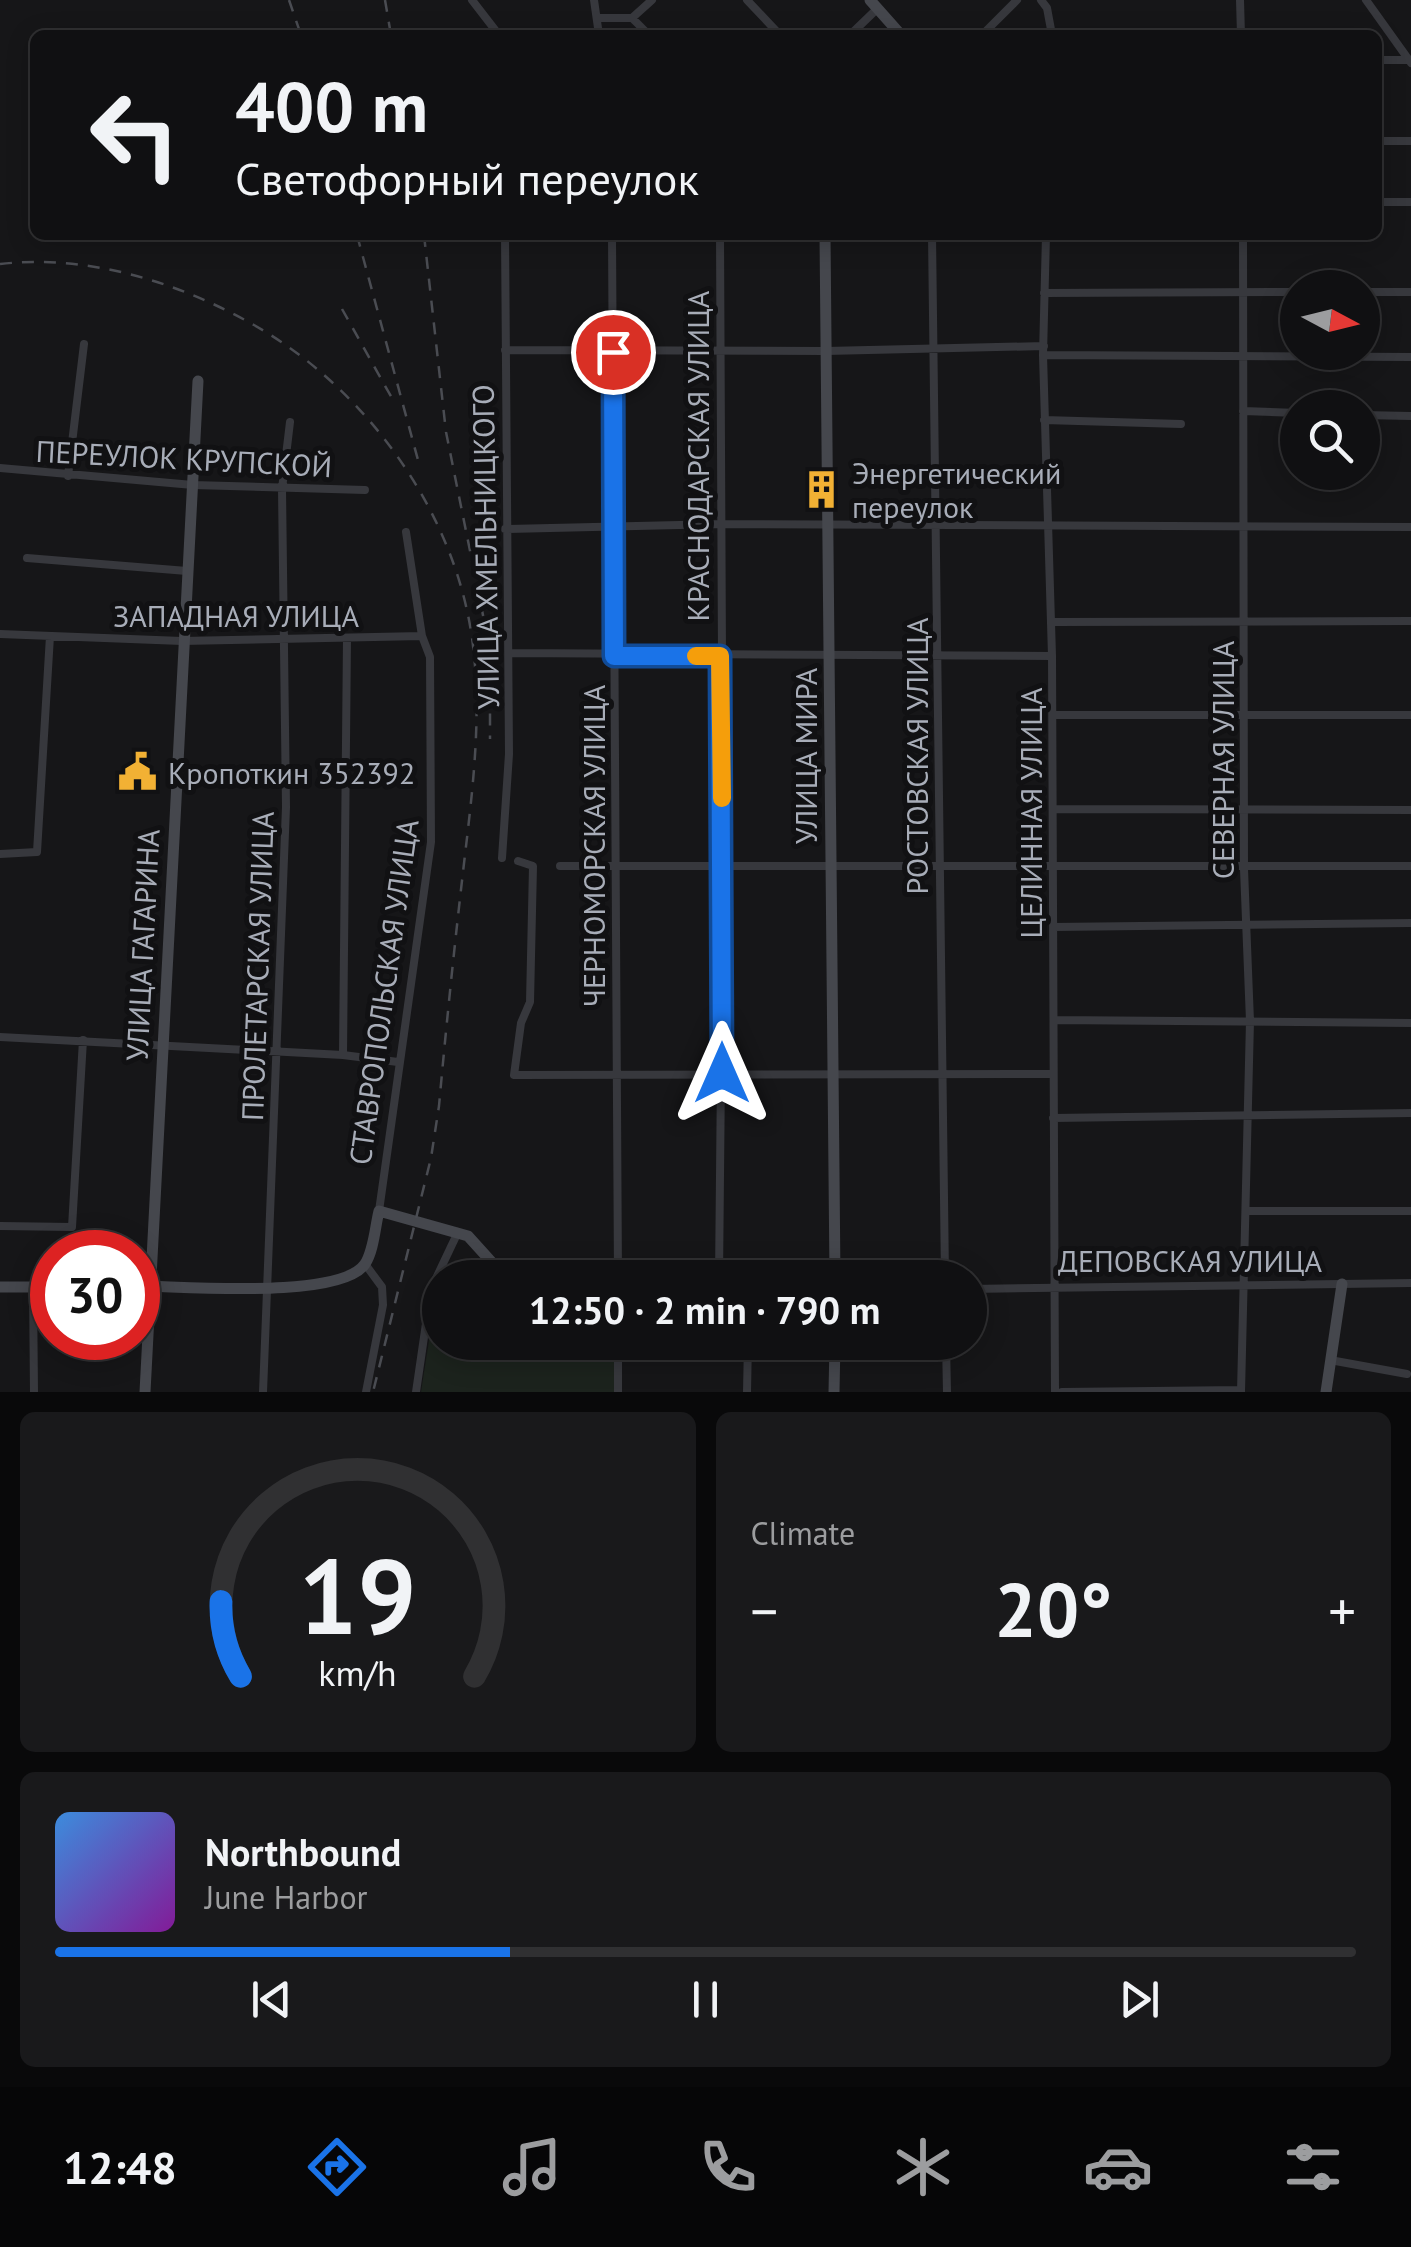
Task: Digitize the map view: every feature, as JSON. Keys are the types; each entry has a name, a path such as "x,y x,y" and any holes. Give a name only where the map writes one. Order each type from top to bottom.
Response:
{"street":[{"path":"472,0 490,30"},
{"path":"594,0 599,30"},
{"path":"599,18 632,18 652,0"},
{"path":"747,0 775,30"},
{"path":"987,30 1017,0"},
{"path":"1041,0 1047,8 1051,30"},
{"path":"1240,0 1241,30"},
{"path":"1366,0 1410,62"},
{"path":"854,30 874,4 897,30"},
{"path":"632,18 643,30"},
{"path":"1382,60 1410,62"},
{"path":"1382,141 1411,141"},
{"path":"1382,202 1411,202"},
{"name":"УЛИЦА ХМЕЛЬНИЦКОГО","path":"502,858 509,654 505,240"},
{"name":"ЧЕРНОМОРСКАЯ УЛИЦА","path":"612,240 618,1260"},
{"name":"КРАСНОДАРСКАЯ УЛИЦА","path":"719,1260 723,868 720,240"},
{"name":"УЛИЦА МИРА","path":"825,240 835,1260"},
{"name":"РОСТОВСКАЯ УЛИЦА","path":"932,240 945,1260"},
{"name":"ЦЕЛИННАЯ УЛИЦА","path":"1046,240 1043,350 1052,622 1054,1286 1059,1392"},
{"name":"СЕВЕРНАЯ УЛИЦА","path":"1241,1391 1250,1116 1244,870 1242,240"},
{"path":"1044,293 1280,292"},
{"path":"1380,292 1411,292"},
{"path":"68,476 84,344"},
{"path":"505,350 1043,350 1411,357"},
{"name":"УЛИЦА ГАГАРИНА","path":"148,1230 198,381"},
{"path":"1243,411 1280,412"},
{"path":"1380,415 1411,416"},
{"path":"1044,420 1180,424"},
{"name":"ПРОЛЕТАРСКАЯ УЛИЦА","path":"263,1392 286,808 282,489 290,422"},
{"name":"ПЕРЕУЛОК КРУПСКОЙ","path":"0,468 193,485 365,490"},
{"path":"505,529 722,524 1411,527"},
{"name":"СТАВРОПОЛЬСКАЯ УЛИЦА","path":"365,1264 379,1212 433,805 430,657 422,636 406,532"},
{"path":"27,558 187,571"},
{"path":"1052,622 1411,621"},
{"name":"ЗАПАДНАЯ УЛИЦА","path":"0,634 182,641 422,636"},
{"path":"0,854 38,852 50,636"},
{"path":"343,1055 347,638"},
{"path":"509,654 1052,656"},
{"path":"1053,716 1411,715"},
{"path":"1054,809 1411,810"},
{"path":"518,860 533,866 530,1002 521,1023 514,1075 1053,1074"},
{"path":"560,866 1054,870 1411,866"},
{"path":"1053,927 1411,923"},
{"path":"1054,1020 1411,1023"},
{"path":"0,1037 343,1055 398,1062"},
{"path":"0,1226 72,1227 82,1040"},
{"path":"1053,1118 1411,1113"},
{"path":"1248,1211 1411,1210"},
{"path":"379,1212 458,1232 479,1244 492,1260"},
{"path":"416,1392 431,1289 458,1232"},
{"path":"160,1286 333,1282 350,1277 365,1264 382,1287 383,1304 366,1392"},
{"name":"ДЕПОВСКАЯ УЛИЦА","path":"987,1288 1411,1283"},
{"path":"1326,1392 1342,1284"},
{"path":"0,1287 30,1287"},
{"path":"34,1360 34,1392"},
{"name":"УЛИЦА ГАГАРИНА","path":"145,1360 145,1392"},
{"path":"618,1360 618,1392"},
{"path":"748,1360 748,1392"},
{"path":"834,1360 834,1392"},
{"path":"946,1360 946,1392"},
{"path":"1330,1360 1407,1374"},
{"path":"1059,1392 1241,1391"}],"shaded area":[{"path":"426,1360 615,1360 615,1392 421,1392"}],"railway":[{"path":"289,0 299,30"},
{"path":"385,0 390,30"},
{"path":"358,240 418,460"},
{"path":"425,240 446,432 490,650 490,739"},
{"path":"0,264 66,263 163,284 225,310 294,351 332,382 398,457 446,544 462,590 475,667 476,726 439,1106 431,1158 373,1392"},
{"path":"342,309 393,400"}],"slow traffic":[{"path":"696,656 720,656 722,798"}],"place":[{"name":"Энергетический переулок","path":"822,489"},
{"name":"Кропоткин 352392","path":"138,772"}],"route":[{"path":"613,352 614,656 720,656 722,1073"}]}
